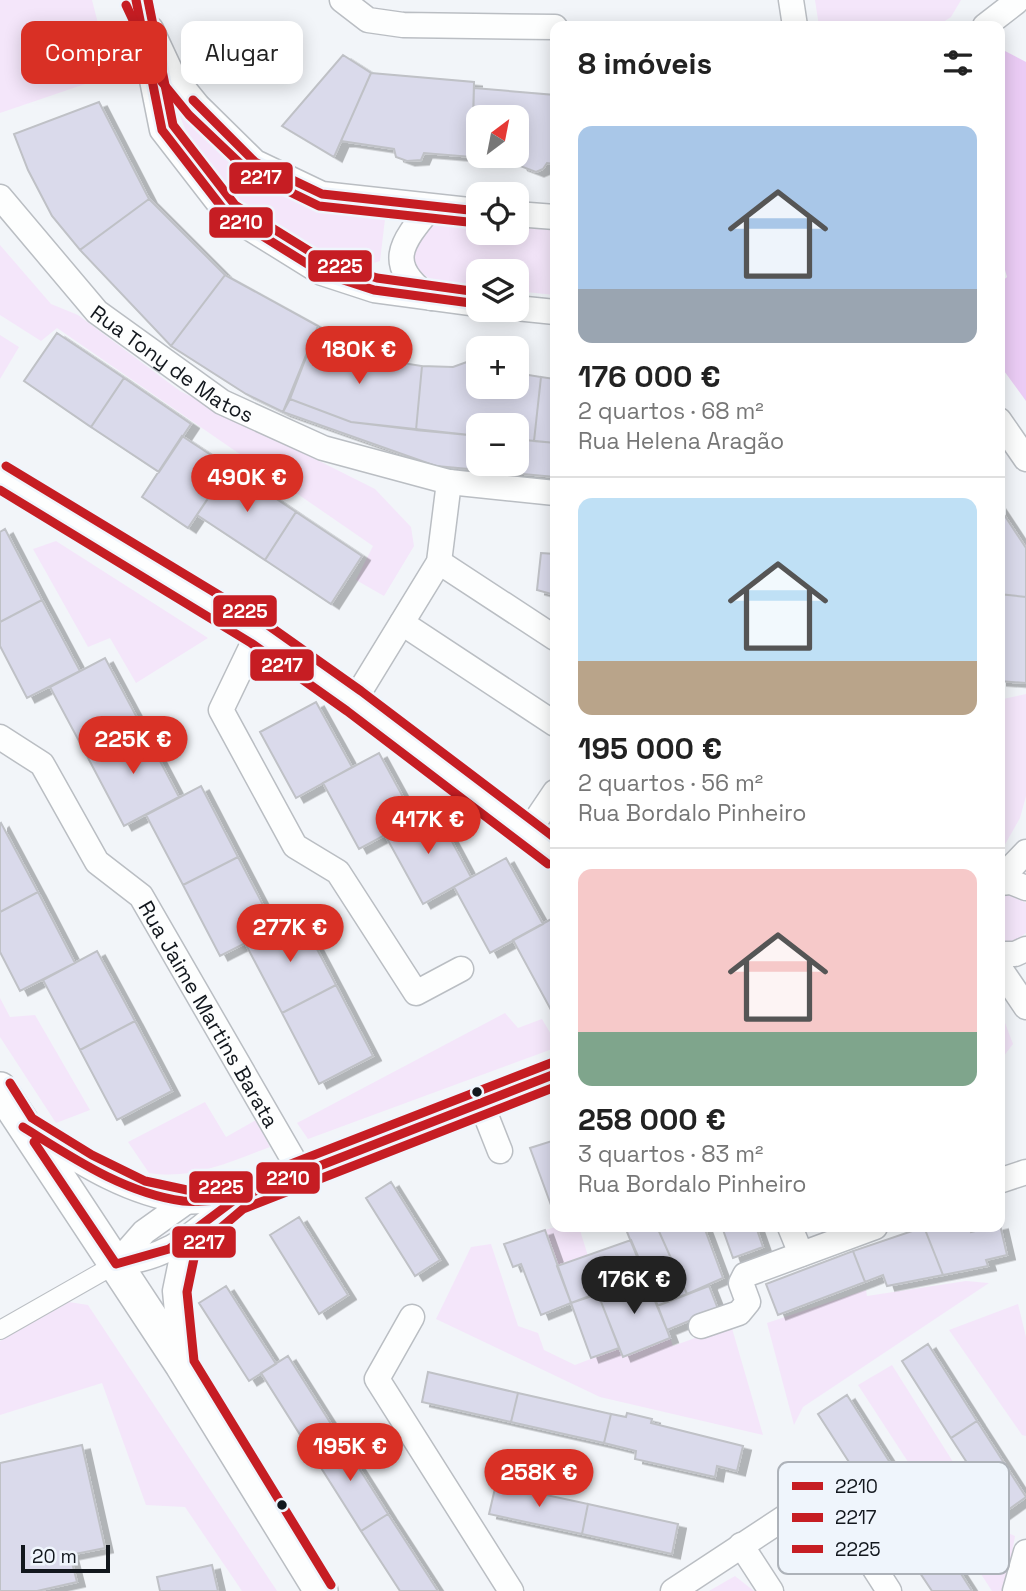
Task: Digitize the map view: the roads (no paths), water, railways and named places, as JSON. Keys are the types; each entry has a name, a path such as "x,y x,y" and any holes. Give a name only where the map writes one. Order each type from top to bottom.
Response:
{"main road":[{"path":"0,1089 182,1365 321,1591"}],"street":[{"path":"136,0 173,74 198,106 255,162 321,194 466,210"},
{"path":"136,0 162,130 227,214 322,273 374,290 466,303"},
{"path":"342,0 368,20 403,25 550,27"},
{"path":"791,0 794,21"},
{"path":"993,21 1019,5"},
{"name":"Rua Tony de Matos","path":"0,197 97,312 222,402 323,447 449,482 550,492"},
{"path":"431,207 403,240 402,268 413,285 434,300"},
{"path":"529,215 550,217"},
{"path":"529,309 550,311"},
{"path":"1005,428 1026,458"},
{"path":"0,476 258,634 354,701 550,850"},
{"path":"354,701 439,562 449,482"},
{"path":"439,562 550,635"},
{"path":"402,623 550,721"},
{"path":"258,634 220,709 295,846 338,872 416,993 461,969"},
{"name":"Rua Jaime Martins Barata","path":"0,737 42,764 97,862 141,895 301,1173"},
{"path":"528,832 550,799"},
{"path":"1005,875 1026,852"},
{"path":"1005,882 1026,888"},
{"path":"1005,954 1015,954 1026,949"},
{"path":"1005,976 1026,1007"},
{"path":"23,1126 86,1166 141,1193 186,1202 237,1198 550,1076"},
{"path":"481,1103 500,1152"},
{"path":"1005,1179 1026,1171"},
{"path":"0,1330 116,1264 162,1255 186,1242 237,1198"},
{"path":"116,1264 144,1231 186,1202"},
{"path":"792,1232 801,1254"},
{"path":"701,1326 739,1313 748,1302 741,1283 745,1275 861,1232"},
{"path":"182,1365 175,1291 186,1242"},
{"path":"412,1317 377,1379 512,1591"},
{"path":"673,1591 778,1522"},
{"path":"741,1545 771,1591"},
{"path":"1015,1591 1026,1552"},
{"path":"879,1574 890,1591"}]}
